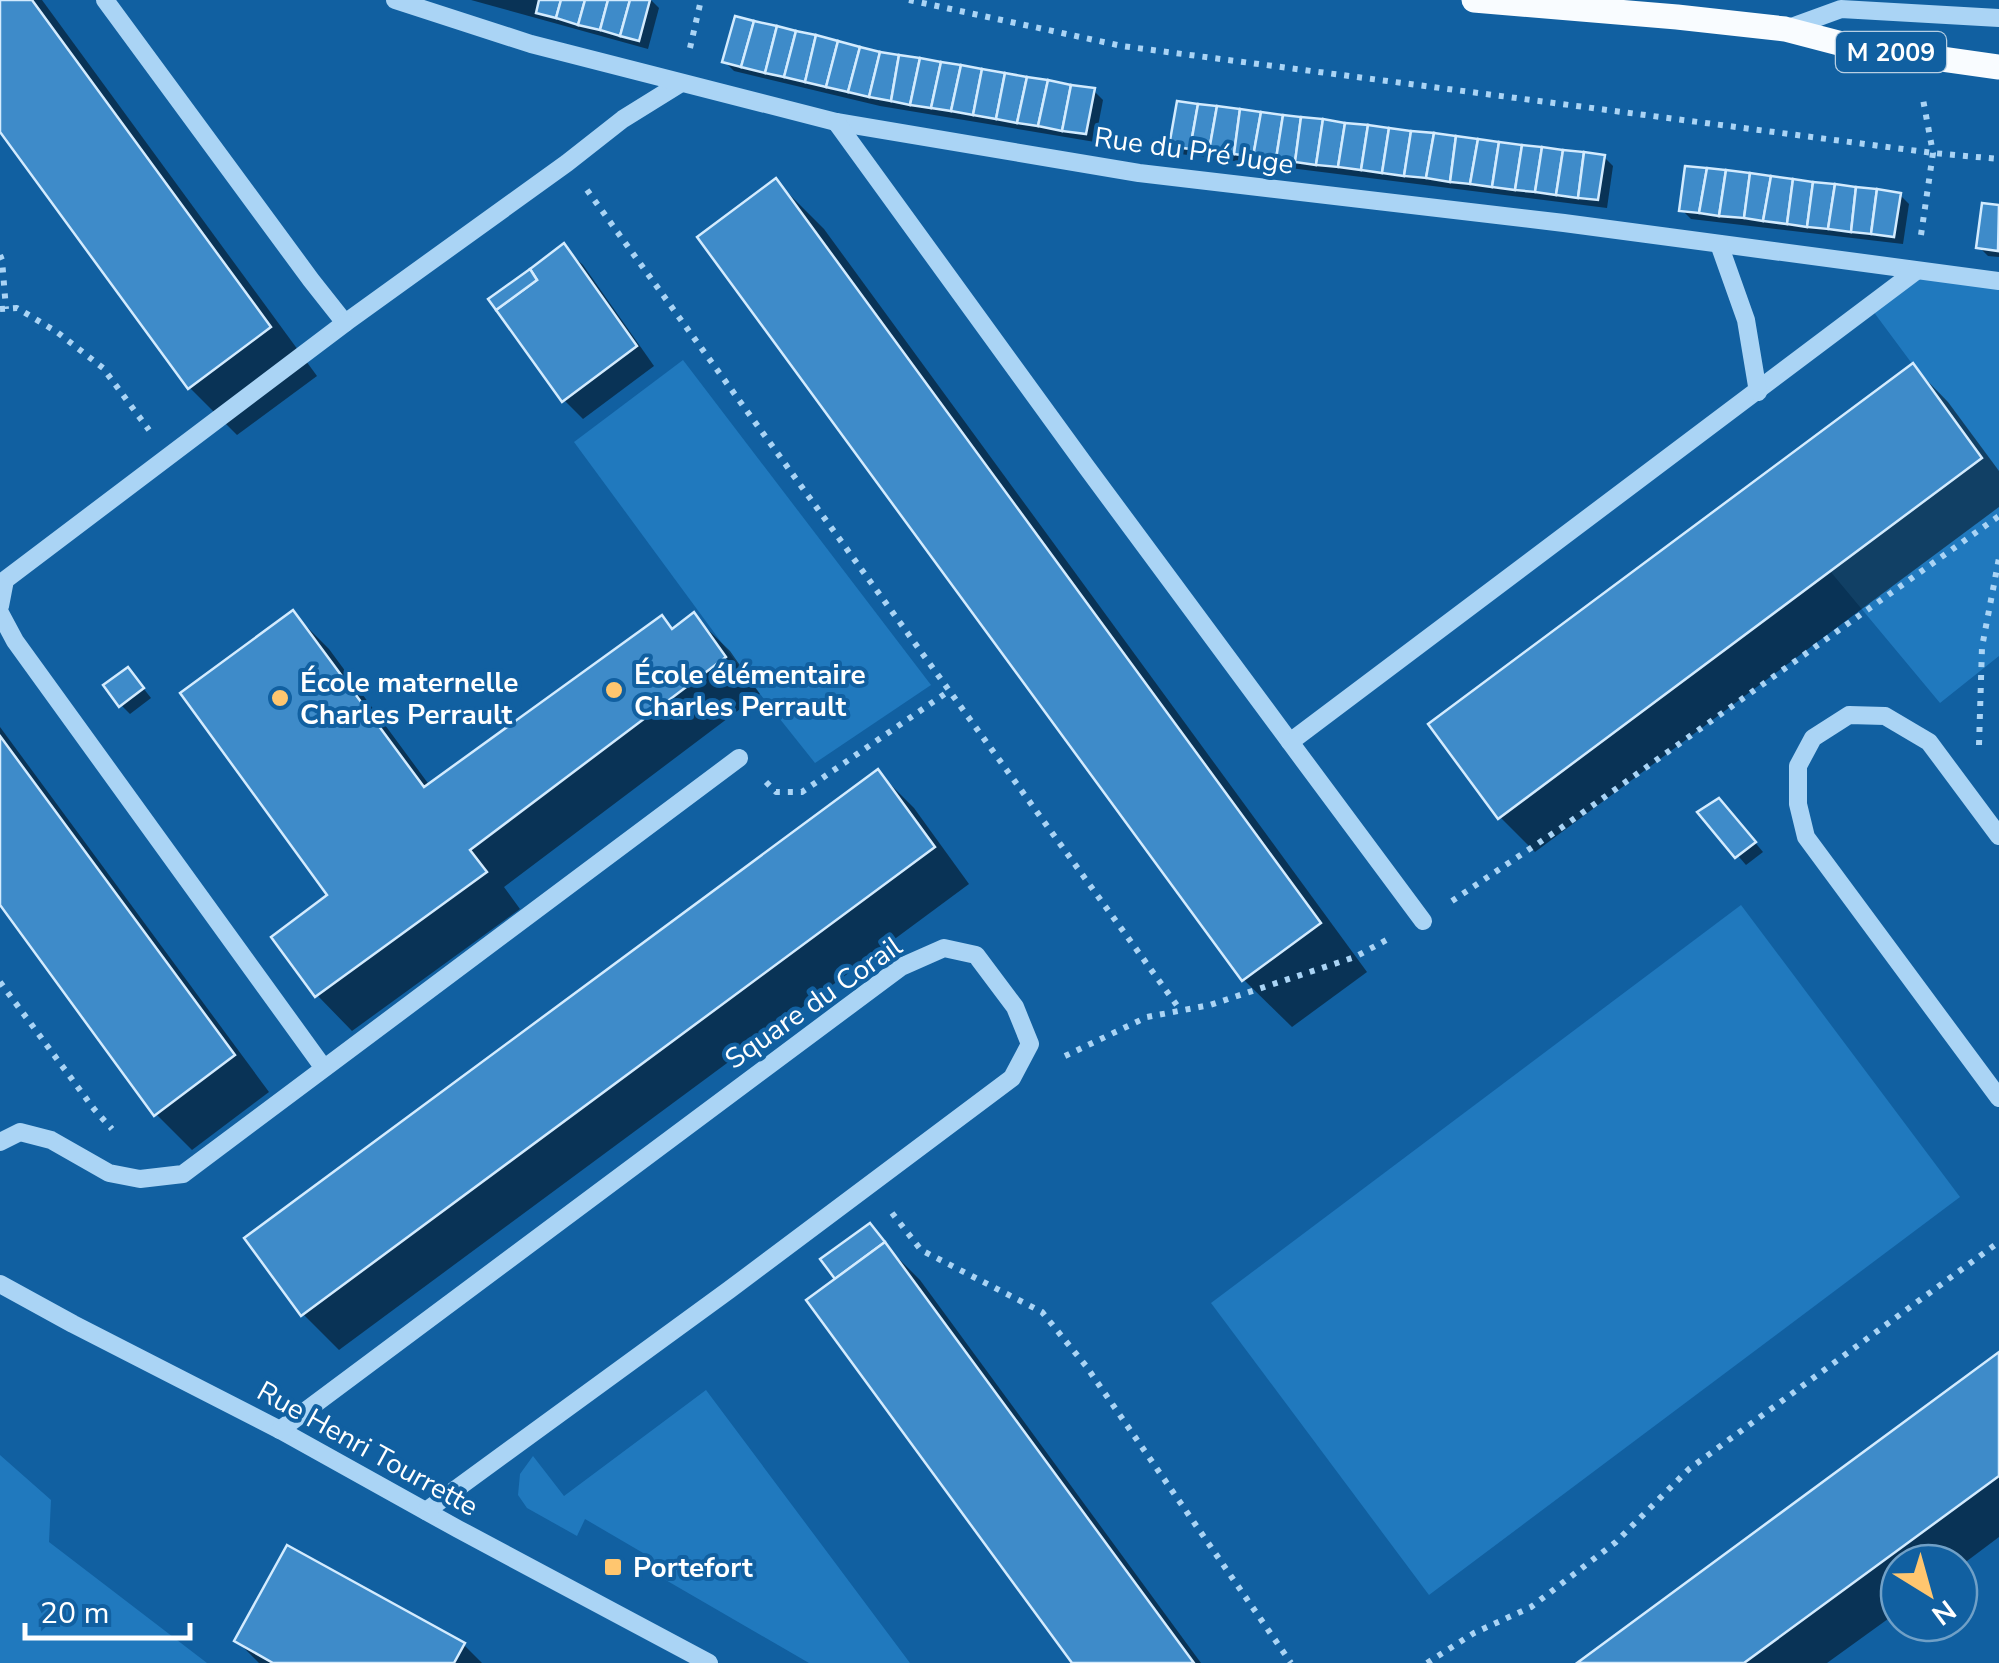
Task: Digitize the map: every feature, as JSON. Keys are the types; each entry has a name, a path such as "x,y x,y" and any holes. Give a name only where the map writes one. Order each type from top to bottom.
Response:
{"main road":[{"name":"M 2009","path":"1474,0 1786,29 1850,46 1999,67"}],"street":[{"path":"106,0 346,323"},
{"name":"Rue du Pré Juge","path":"395,0 532,44 836,122 1138,173 1999,281"},
{"path":"1786,29 1841,9 1999,18"},
{"path":"323,1067 16,641 0,609 5,580 622,119 681,83"},
{"path":"836,122 1422,921"},
{"path":"1719,244 1746,320 1758,392"},
{"path":"1290,742 1916,271"},
{"path":"1999,836 1929,742 1884,716 1849,715 1813,738 1798,766 1798,804 1806,837 1999,1098"},
{"path":"0,1142 20,1132 51,1140 109,1173 140,1179 183,1174 740,758"},
{"name":"Square du Corail","path":"280,1430 901,967 944,948 976,954 1015,1008 1030,1044 1012,1078"},
{"path":"426,1511 1012,1078"},
{"name":"Rue Henri Tourrette","path":"0,1284 280,1430 709,1663"}],"path":[{"path":"681,83 701,0"},
{"path":"909,0 1122,46 1999,159"},
{"path":"1915,56 1932,153 1916,271"},
{"path":"567,163 1181,1011"},
{"path":"0,255 3,309 17,308 103,368 156,439"},
{"path":"1012,1078 1147,1017 1210,1005 1355,957 1422,921 1562,828 1999,516"},
{"path":"1959,782 1980,743 1982,647 1999,558"},
{"path":"740,758 776,792 802,792 949,692"},
{"path":"0,982 114,1132"},
{"path":"870,1184 921,1250 1042,1312 1086,1366 1290,1663"},
{"path":"1427,1663 1474,1633 1530,1607 1616,1542 1689,1469 1999,1242"}],"shaded area":[{"path":"1916,271 1999,281 1999,656 1940,703 1830,571 1982,458 1870,307"},
{"path":"683,360 931,685 815,763 574,442"},
{"path":"1741,905 1960,1197 1429,1595 1211,1303"},
{"path":"706,1390 910,1663 809,1663 645,1568 650,1557 585,1519 577,1536 527,1508 518,1495 520,1474 533,1456 564,1496"},
{"path":"0,1455 51,1500 49,1542 207,1663 0,1663"}],"building":[{"path":"0,0 32,0 271,327 188,389 0,132"},
{"path":"539,0 561,0 556,18 536,13"},
{"path":"561,0 585,0 578,25 556,18"},
{"path":"585,0 608,0 600,30 578,25"},
{"path":"608,0 630,0 620,36 600,30"},
{"path":"630,0 650,0 639,41 620,36"},
{"path":"735,16 754,21 741,67 722,62"},
{"path":"754,21 777,26 765,73 741,67"},
{"path":"777,26 796,31 784,77 765,73"},
{"path":"796,31 816,35 805,82 784,77"},
{"path":"816,35 838,41 826,87 805,82"},
{"path":"838,41 860,47 848,92 826,87"},
{"path":"860,47 880,52 869,97 848,92"},
{"path":"880,52 899,55 891,101 869,97"},
{"path":"899,55 920,58 910,105 891,101"},
{"path":"920,58 941,62 931,108 910,105"},
{"path":"941,62 961,65 951,111 931,108"},
{"path":"961,65 982,69 973,115 951,111"},
{"path":"982,69 1005,73 996,119 973,115"},
{"path":"1005,73 1027,77 1017,123 996,119"},
{"path":"1027,77 1048,80 1038,126 1017,123"},
{"path":"1048,80 1071,85 1062,131 1038,126"},
{"path":"1071,85 1095,88 1086,134 1062,131"},
{"path":"1177,101 1198,104 1190,149 1169,146"},
{"path":"1198,104 1217,106 1209,151 1190,149"},
{"path":"1217,106 1240,109 1234,154 1209,151"},
{"path":"1240,109 1261,112 1253,157 1234,154"},
{"path":"1261,112 1283,115 1276,159 1253,157"},
{"path":"1283,115 1301,117 1295,162 1276,159"},
{"path":"1301,117 1323,119 1316,165 1295,162"},
{"path":"1323,119 1345,123 1338,167 1316,165"},
{"path":"1345,123 1368,125 1361,170 1338,167"},
{"path":"1368,125 1389,128 1382,173 1361,170"},
{"path":"1389,128 1411,131 1404,176 1382,173"},
{"path":"1411,131 1434,133 1426,178 1404,176"},
{"path":"1434,133 1456,136 1450,182 1426,178"},
{"path":"1456,136 1478,139 1470,184 1450,182"},
{"path":"1478,139 1499,142 1492,187 1470,184"},
{"path":"1499,142 1522,145 1515,190 1492,187"},
{"path":"1522,145 1542,147 1535,192 1515,190"},
{"path":"1542,147 1563,150 1556,195 1535,192"},
{"path":"1563,150 1584,152 1578,198 1556,195"},
{"path":"1584,152 1605,155 1598,200 1578,198"},
{"path":"1685,166 1707,168 1699,213 1679,211"},
{"path":"1707,168 1726,170 1719,216 1699,213"},
{"path":"1726,170 1750,173 1744,218 1719,216"},
{"path":"1750,173 1771,176 1763,221 1744,218"},
{"path":"1771,176 1793,179 1787,224 1763,221"},
{"path":"776,178 1321,923 1242,981 697,237"},
{"path":"1793,179 1813,182 1807,227 1787,224"},
{"path":"1813,182 1835,184 1828,229 1807,227"},
{"path":"1835,184 1856,187 1851,232 1828,229"},
{"path":"1856,187 1877,189 1871,234 1851,232"},
{"path":"1877,189 1901,193 1894,237 1871,234"},
{"path":"1982,203 1999,205 1998,251 1976,248"},
{"path":"564,243 637,346 562,402 496,310 537,280 530,269"},
{"path":"530,269 537,280 496,310 488,299"},
{"path":"1913,363 1982,458 1498,819 1428,724"},
{"path":"293,610 424,787 662,615 672,629 694,612 726,657 470,850 487,872 315,997 271,937 327,895 180,693"},
{"path":"128,667 144,688 119,707 103,685"},
{"path":"0,736 235,1055 154,1116 0,905"},
{"path":"878,769 935,847 301,1316 244,1238"},
{"path":"1719,798 1756,842 1735,858 1697,812"},
{"path":"870,1223 885,1242 835,1279 820,1259"},
{"path":"885,1242 1194,1663 1072,1663 806,1300"},
{"path":"1999,1352 1999,1476 1908,1543 1879,1543 1879,1564 1744,1663 1577,1663"},
{"path":"287,1545 465,1643 454,1663 273,1663 234,1641"}],"place":[{"name":"École élémentaire Charles Perrault","path":"614,690"},
{"name":"École maternelle Charles Perrault","path":"280,698"},
{"name":"Portefort","path":"613,1567"}]}
